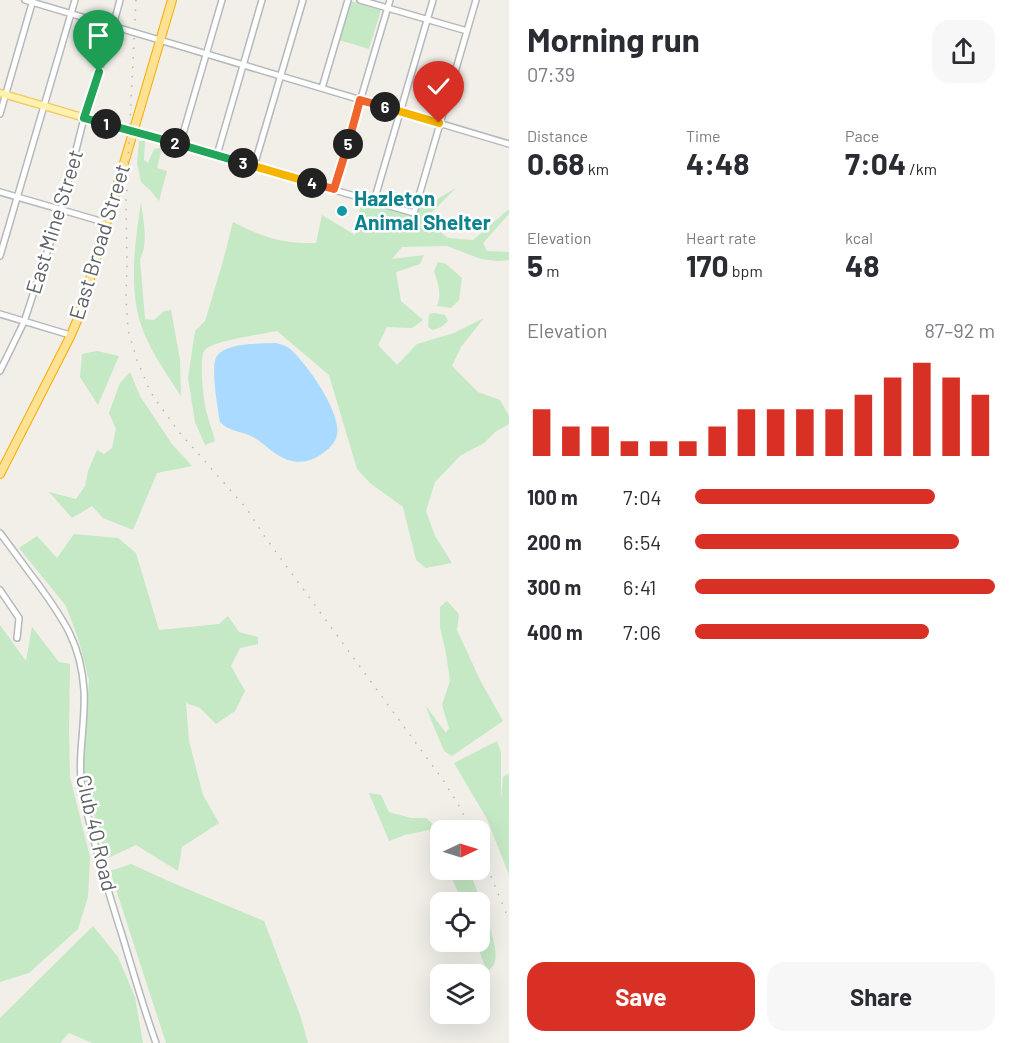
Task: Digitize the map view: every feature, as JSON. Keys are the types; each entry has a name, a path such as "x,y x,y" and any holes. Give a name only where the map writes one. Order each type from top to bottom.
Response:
{"highway":[{"name":"East Broad Street","path":"0,474 3,460 79,316 172,0"}],"main road":[{"path":"3,94 133,132"}],"street":[{"path":"25,0 509,144"},
{"path":"0,256 75,0"},
{"name":"East Mine Street","path":"0,371 24,322 61,210 84,118 114,26 120,0"},
{"path":"180,144 222,0"},
{"path":"217,155 262,0"},
{"path":"254,166 303,0"},
{"path":"322,88 348,0"},
{"path":"360,0 467,32"},
{"path":"334,189 390,0"},
{"path":"374,201 433,0"},
{"path":"133,132 414,213 476,0"},
{"path":"0,114 3,94 33,1"},
{"path":"0,192 106,223"},
{"path":"0,314 70,335"},
{"name":"Club 40 Road","path":"0,533 63,619 77,650 84,692 80,764 82,791 107,887 156,1043"},
{"path":"0,590 19,618 17,638"}],"green space":[{"path":"351,1 381,10 369,49 339,40"},
{"path":"139,141 145,141 144,160 148,163 154,149 162,148 157,168 167,171 159,201 141,182 137,163"},
{"path":"456,188 425,219 448,238 473,240 509,209 509,214 483,243 487,251 509,252 509,260 481,259 447,246 402,247 392,259 424,255 420,264 396,272 401,301 423,320 412,328 387,327 378,345 397,365 417,344 454,333 484,318 461,347 452,366 478,392 500,400 509,416 509,424 495,432 484,443 460,456 435,482 426,511 435,536 452,563 426,568 416,560 403,507 370,483 357,469 329,375 277,331 228,341 205,350 202,362 203,391 215,441 205,445 195,422 188,378 195,331 205,321 233,222 253,232 273,238 316,243 322,215 355,235 361,203 422,208"},
{"path":"141,202 145,238 140,259 145,319 154,320 164,311 171,310 180,360 181,396 148,341 136,304 134,265"},
{"path":"438,262 446,264 462,278 459,300 451,308 437,306 439,293 434,271"},
{"path":"429,314 445,315 448,321 433,330 428,327"},
{"path":"97,351 119,356 98,405 80,377 82,354"},
{"path":"130,372 140,396 172,444 192,466 157,473 133,530 103,518 92,506 72,518 49,492 76,499 85,486 88,471 97,450 104,454 112,448 116,429 109,413 120,383"},
{"path":"74,534 118,538 136,553 159,630 219,624 228,616 239,632 258,637 258,644 240,648 231,666 245,691 235,711 216,724 200,708 186,703 189,741 203,795 219,823 182,847 178,871 136,845 106,859 82,769 89,680 78,638 66,606 19,548 37,536 57,558"},
{"path":"447,601 459,614 457,630 481,682 503,721 452,756 444,751 425,705 446,733 449,728 442,705 450,681 440,627 440,607"},
{"path":"0,625 26,661 32,627 59,662 70,664 70,777 90,857 88,897 78,929 29,973 0,982"},
{"path":"497,741 501,752 501,799 503,777 509,774 509,875 490,827 490,820 487,820 454,763"},
{"path":"369,793 381,795 389,812 411,818 426,818 430,821 430,832 429,830 405,835 389,841"},
{"path":"131,864 264,921 300,1015 308,1043 166,1043 110,871"},
{"path":"453,880 473,880 478,892 458,892"},
{"path":"93,926 118,957 135,997 143,1043 92,1043 69,1033 60,1043 0,1043 0,1018"},
{"path":"490,927 496,953 490,969 490,964 484,964 480,952 490,952"}],"water":[{"path":"276,343 289,348 304,364 321,388 334,414 337,426 335,441 327,450 311,460 297,462 283,458 253,437 227,428 220,422 214,378 217,356 222,351 236,346"}],"railway":[{"path":"136,0 126,204 126,297 128,330 137,360 150,391 158,403 179,432 247,509 265,537 443,780 466,820"},
{"path":"490,874 509,920"}],"place":[{"name":"Hazleton Animal Shelter","path":"342,211"}],"route":[{"path":"99,72 84,118 334,189 360,100 439,123"}]}
